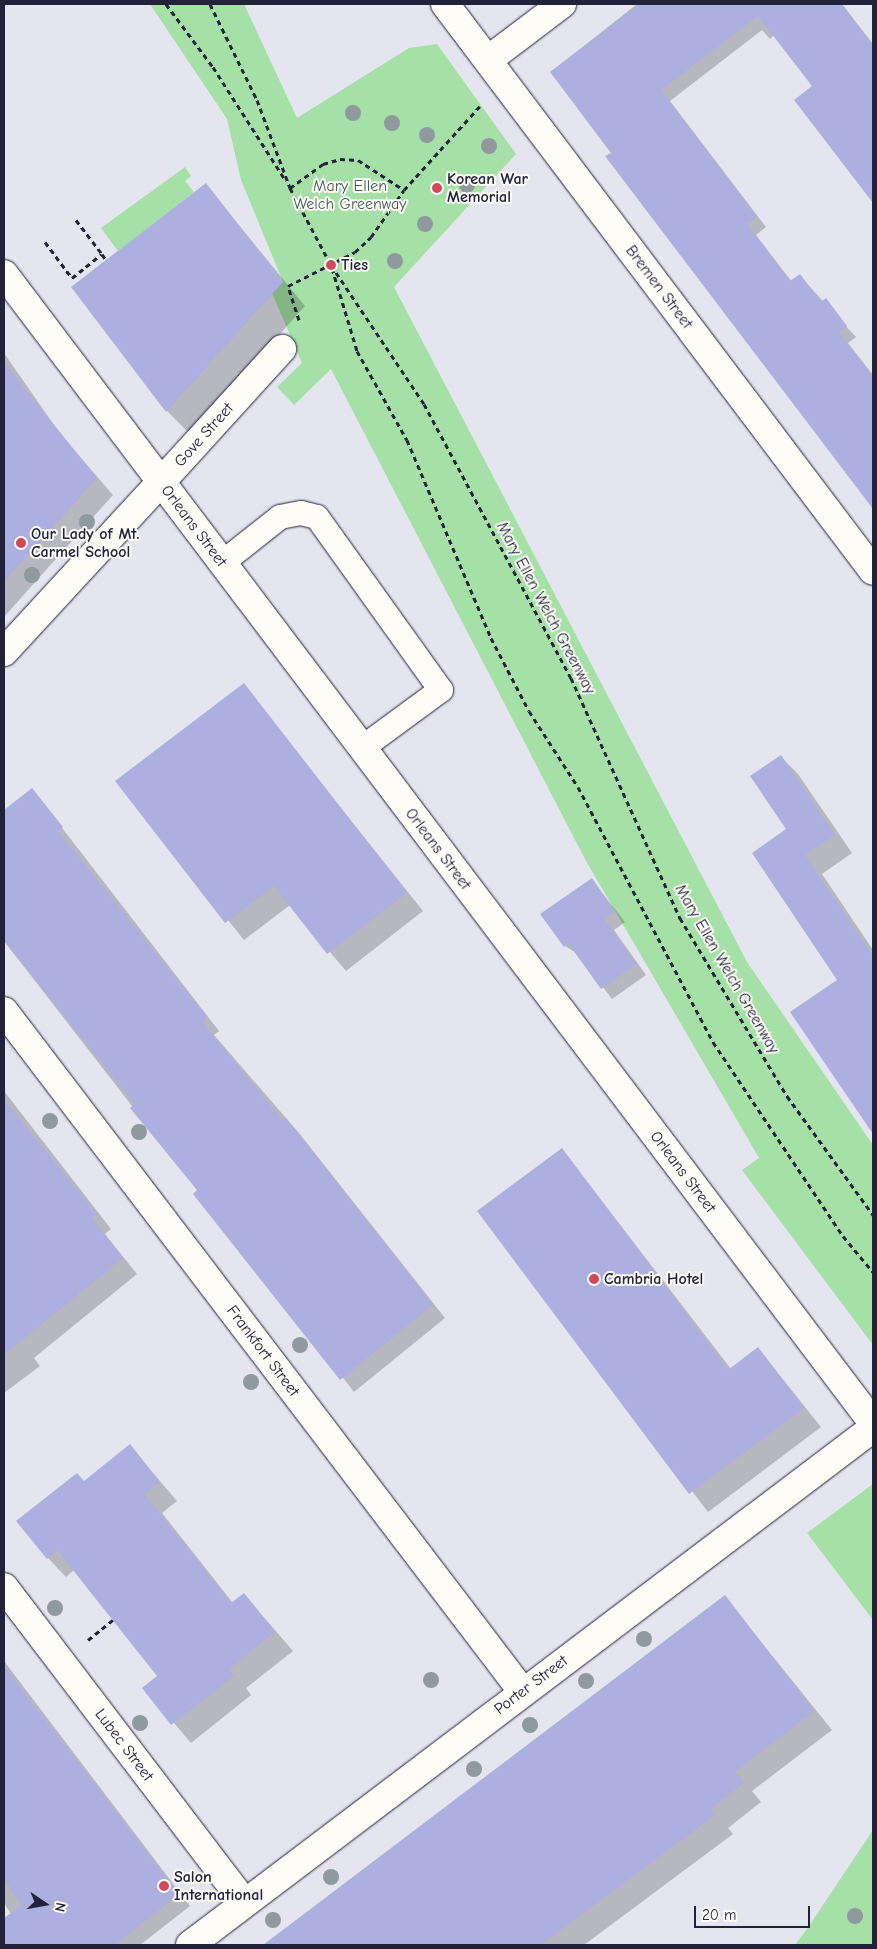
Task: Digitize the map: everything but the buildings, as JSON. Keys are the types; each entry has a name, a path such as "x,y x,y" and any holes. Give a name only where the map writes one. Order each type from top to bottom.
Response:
{"street":[{"name":"Bremen Street","path":"445,4 873,571"},
{"path":"488,60 562,4"},
{"name":"Orleans Street","path":"4,274 873,1423"},
{"name":"Gove Street","path":"4,652 282,349"},
{"name":"Frankfort Street","path":"4,1011 522,1691"},
{"name":"Porter Street","path":"190,1945 522,1691 873,1428"},
{"name":"Lubec Street","path":"4,1587 245,1903"}],"lane":[{"path":"222,563 280,517 301,513 317,517 441,690 362,748"}],"path":[{"path":"166,4 213,67 290,188 323,164 340,159 358,160 404,190"},
{"name":"Mary Ellen Welch Greenway","path":"210,4 257,100 290,188 331,264 406,373 488,524 536,621 571,678 680,918 786,1096 873,1215"},
{"path":"288,286 331,264 371,237 404,190 487,102"},
{"path":"76,220 106,260"},
{"path":"45,242 72,278 102,254"},
{"path":"331,264 357,351 407,440 490,638 530,712 588,804 713,1042 843,1236 873,1272"},
{"path":"86,1641 113,1620"}],"green space":[{"name":"Mary Ellen Welch Greenway","path":"150,4 244,4 297,118 409,48 437,44 516,154 394,287 747,962 873,1145 873,1345 742,1170 759,1158 586,861 331,369 294,405 277,387 302,363 272,293 283,282 241,180 227,119"},
{"path":"185,167 191,176 185,181 194,192 118,251 101,228"},
{"path":"873,1484 873,1620 807,1533"},
{"path":"873,1830 873,1945 795,1945 809,1926"}],"place":[{"name":"Korean War Memorial","path":"437,188"},
{"name":"Ties","path":"331,265"},
{"name":"Our Lady of Mt. Carmel School","path":"21,543"},
{"name":"Cambria Hotel","path":"594,1279"},
{"name":"Salon International","path":"164,1886"}]}
